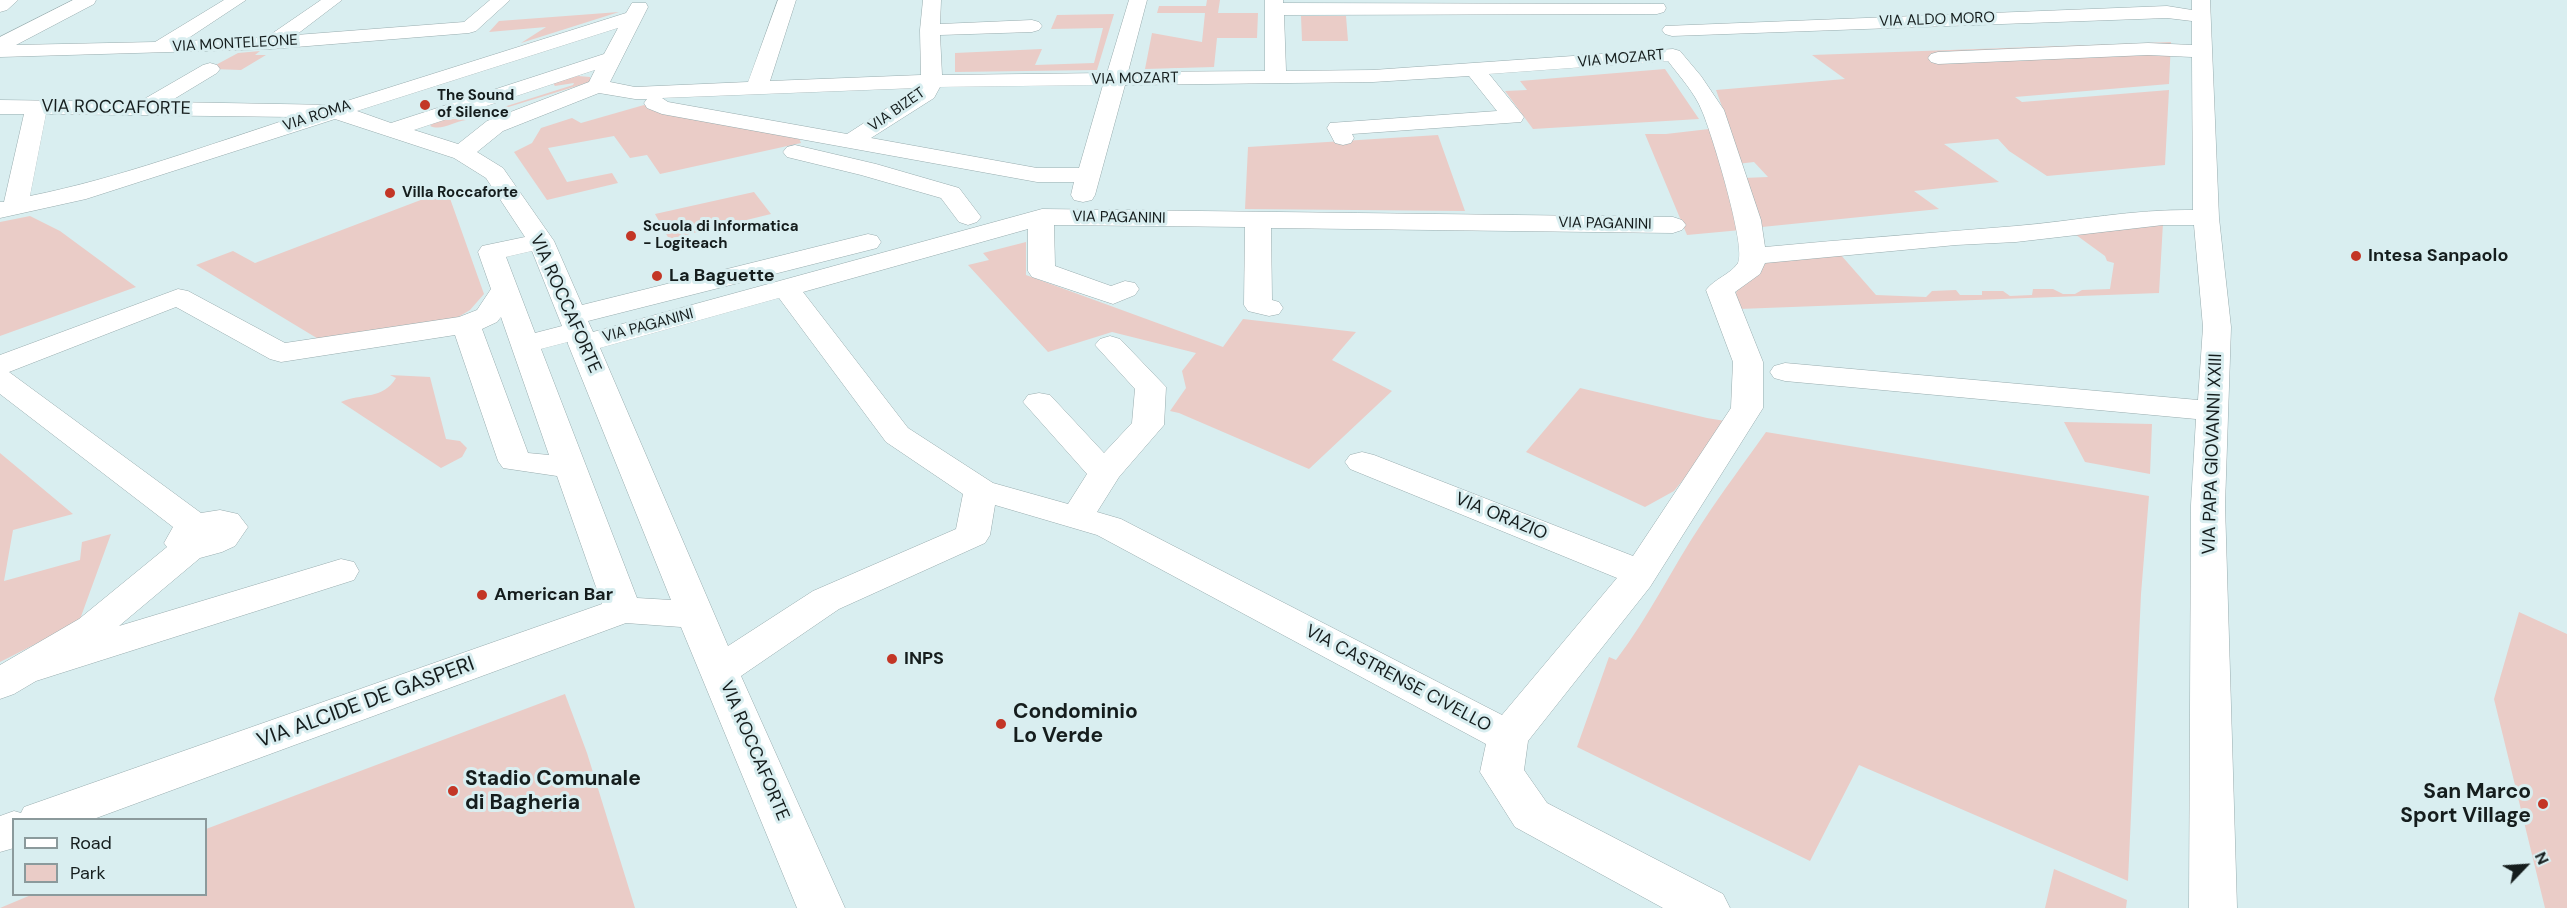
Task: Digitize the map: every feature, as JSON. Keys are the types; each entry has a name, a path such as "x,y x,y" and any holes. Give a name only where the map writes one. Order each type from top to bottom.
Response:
{"street":[{"path":"0,6 9,0"},
{"path":"0,45 87,0"},
{"path":"160,47 237,0"},
{"path":"271,42 333,0"},
{"path":"473,39 501,0"},
{"path":"757,87 787,0"},
{"name":"VIA BIZET","path":"851,141 926,93 932,81 930,30 932,0"},
{"path":"1076,217 1137,0"},
{"path":"1276,78 1274,4 1655,4 1672,42 1713,110 1748,220 1752,248"},
{"path":"462,153 495,126 597,86 638,8"},
{"name":"VIA ROMA","path":"8,209 77,194 179,135 333,111 524,50 638,8"},
{"name":"VIA ALDO MORO","path":"1672,42 2201,9"},
{"name":"VIA PAPA GIOVANNI XXIII","path":"2201,9 2206,218 2217,327 2208,505 2213,908"},
{"path":"930,30 1032,26"},
{"path":"437,45 473,39 513,45 524,50"},
{"name":"VIA MONTELEONE","path":"0,51 271,42 473,39"},
{"name":"VIA MOZART","path":"597,86 634,93 932,81 1373,76 1475,70 1672,42"},
{"path":"1938,58 2148,49 2202,51"},
{"path":"391,130 610,59"},
{"path":"143,109 210,69"},
{"path":"1343,138 1338,128 1513,117 1475,70"},
{"path":"634,93 662,107 1037,175 1088,175"},
{"name":"VIA ROCCAFORTE","path":"0,107 143,109 179,135 333,111 462,153 495,173 541,241 719,671 821,908"},
{"path":"8,209 36,108"},
{"path":"525,344 976,225 950,193 784,150"},
{"path":"1042,216 1040,242 1042,272 1113,296 1125,289"},
{"name":"VIA PAGANINI","path":"578,330 786,288 976,225 1042,216 1258,221 1673,225"},
{"path":"1752,248 2016,234 2163,217 2206,218"},
{"path":"1258,221 1258,305 1269,308"},
{"path":"1752,248 1893,225"},
{"path":"541,241 490,252 623,610"},
{"name":"VIA CASTRENSE CIVELLO","path":"786,288 897,435 981,490 1109,527 1508,737 1640,573 1747,408 1748,362 1720,290 1750,268 1752,248"},
{"path":"0,365 178,297 281,353 466,325 487,316 505,290"},
{"path":"466,325 515,461 571,468"},
{"path":"1076,517 1094,493 1104,473 1148,426 1151,387 1110,345"},
{"path":"1785,372 2214,411"},
{"path":"0,379 193,537 93,628 11,678"},
{"path":"1039,402 1104,473"},
{"name":"VIA ORAZIO","path":"1362,462 1640,573"},
{"path":"719,671 826,600 972,535 981,490"},
{"path":"11,678 341,571"},
{"name":"VIA ALCIDE DE GASPERI","path":"43,818 623,610 696,615"},
{"path":"1508,737 1502,772 1532,815 1706,908"}],"green space":[{"path":"1207,0 1220,0 1218,13 1258,13 1257,38 1217,38 1214,67 1145,69 1152,33 1202,42 1205,13 1157,13 1159,6 1206,6"},
{"path":"619,12 521,43 546,27 489,32 499,21"},
{"path":"1114,14 1097,70 955,72 955,53 1042,49 1035,65 1094,63 1103,28 1051,29 1057,15"},
{"path":"1301,16 1346,16 1348,41 1302,41"},
{"path":"2171,42 2169,84 2015,97 2022,102 2169,90 2165,165 2047,176 2009,151 1998,139 1944,144 1999,182 1914,191 1939,209 1762,227 1743,178 1768,177 1754,162 1737,164 1729,126 1716,90 1845,79 1812,55"},
{"path":"260,51 255,55 266,55 241,70 213,69 212,67 238,53"},
{"path":"1665,69 1699,119 1533,129 1505,91 1527,90 1520,81"},
{"path":"578,76 590,77 590,82 448,126 430,126 437,120 469,118 573,85 574,83 555,86 552,82"},
{"path":"644,105 799,138 801,143 660,174 647,155 630,158 614,136 548,148 567,182 612,173 618,183 547,200 514,152 532,143 541,128 572,118 581,123"},
{"path":"1709,129 1726,166 1741,230 1687,235 1645,134"},
{"path":"1438,135 1465,211 1245,209 1248,147"},
{"path":"447,190 484,294 470,310 455,319 320,340 196,265 233,251 255,263"},
{"path":"754,192 771,214 669,239 655,214"},
{"path":"30,216 60,231 136,287 0,336 0,222"},
{"path":"2163,223 2159,293 1739,309 1735,301 1737,287 1770,260 1840,254 1876,295 1926,297 1932,291 1956,290 1960,295 1982,295 1982,291 2003,291 2010,296 2032,295 2033,289 2053,289 2063,294 2075,294 2082,290 2110,289 2114,263 2107,261 2105,256 2072,232"},
{"path":"1026,242 1026,275 1223,347 1243,319 1356,332 1332,360 1392,391 1309,469 1170,411 1186,388 1182,371 1196,353 1112,332 1048,352 968,265 989,260 983,253"},
{"path":"390,375 430,377 446,439 460,441 467,448 462,457 441,468 341,402 385,390 396,378"},
{"path":"1580,388 1725,421 1709,448 1674,491 1645,507 1526,452"},
{"path":"2064,422 2152,424 2150,474 2085,462"},
{"path":"1766,432 2149,496 2141,594 2128,881 1859,765 1810,861 1577,747 1609,657 1616,660 1628,644 1702,523"},
{"path":"0,453 73,514 13,530 4,581 80,560 82,542 111,534 79,622 0,662"},
{"name":"San Marco Sport Village","path":"2519,612 2567,634 2567,908 2545,908 2494,699"},
{"name":"Stadio Comunale di Bagheria","path":"565,694 587,753 635,908 0,908 29,896 207,896 207,829"},
{"path":"2054,869 2127,900 2126,908 2045,908"}],"place":[{"name":"The Sound of Silence","path":"425,105"},
{"name":"Villa Roccaforte","path":"390,193"},
{"name":"Scuola di Informatica - Logiteach","path":"631,236"},
{"name":"Intesa Sanpaolo","path":"2356,256"},
{"name":"La Baguette","path":"657,276"},
{"name":"American Bar","path":"482,595"},
{"name":"INPS","path":"892,659"},
{"name":"Condominio Lo Verde","path":"1001,724"},
{"name":"Stadio Comunale di Bagheria","path":"453,791"},
{"name":"San Marco Sport Village","path":"2543,804"}]}
